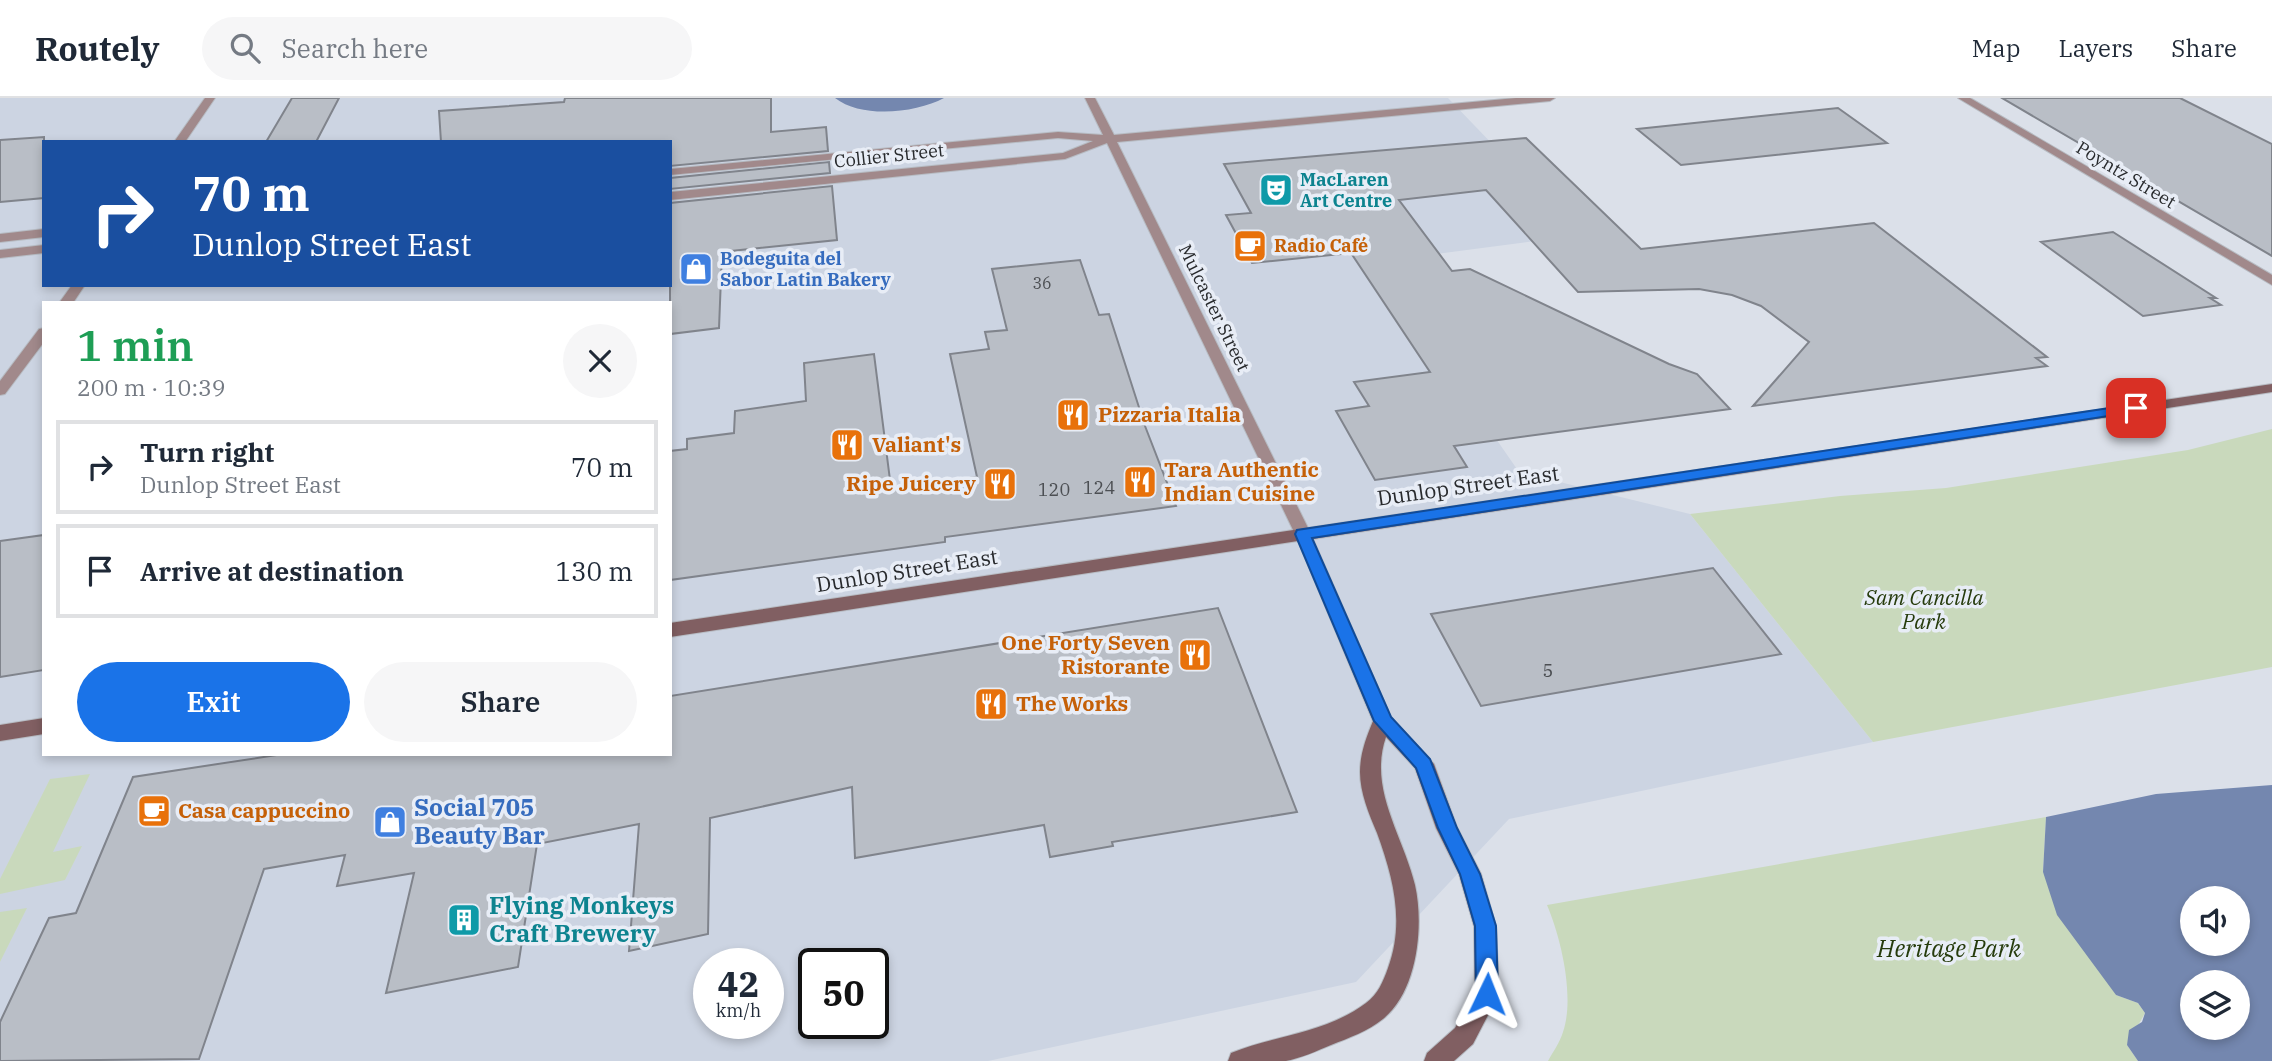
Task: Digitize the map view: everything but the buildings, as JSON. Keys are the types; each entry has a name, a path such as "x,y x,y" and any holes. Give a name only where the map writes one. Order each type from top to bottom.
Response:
{"main road":[{"name":"Dunlop Street East","path":"672,630 2272,387"},
{"path":"1303,534 1383,721 1424,764 1447,828 1470,874 1485,926 1487,994 1464,1036 1436,1061"},
{"path":"1240,1061 1284,1052 1351,1025 1386,1001 1408,951 1408,902 1368,775 1371,746 1383,721"},
{"path":"0,733 42,726"}],"street":[{"path":"180,140 210,98"},
{"name":"Mulcaster Street","path":"1090,98 1303,534"},
{"name":"Collier Street","path":"672,172 1058,135 1109,139 1550,98"},
{"name":"Poyntz Street","path":"1963,98 2272,281"},
{"name":"Collier Street","path":"672,196 1065,156 1109,139"},
{"path":"0,237 42,233"},
{"path":"0,254 42,249"},
{"path":"0,391 42,335"}],"shaded area":[{"path":"0,98 1448,98 1580,235 1383,261 1386,280 1519,472 1690,514 1873,742 1509,819 1356,982 988,1061 0,1061"}],"green space":[{"name":"Sam Cancilla Park","path":"2272,429 2272,667 1873,742 1690,514 1840,496 1946,488 2188,450"},
{"path":"90,774 53,852 82,846 65,880 0,894 0,879 50,779"},
{"name":"Heritage Park","path":"2046,817 2043,872 2116,995 2138,1003 2145,1013 2127,1045 2138,1061 1548,1061 1563,1032 1568,1002 1565,968 1547,905"},
{"path":"27,908 0,962 0,912"}],"water":[{"path":"835,98 944,98 919,107 889,112 859,109"},
{"path":"2272,785 2272,1061 2138,1061 2127,1045 2129,1030 2142,1022 2145,1013 2138,1003 2116,995 2057,915 2043,872 2046,817 2156,794"}],"place":[{"name":"MacLaren Art Centre","path":"1276,190"},
{"name":"Radio Café","path":"1250,246"},
{"name":"Bodeguita del Sabor Latin Bakery","path":"696,269"},
{"name":"Pizzaria Italia","path":"1073,415"},
{"name":"Valiant's","path":"847,445"},
{"name":"Tara Authentic Indian Cuisine","path":"1140,482"},
{"name":"Ripe Juicery","path":"1000,484"},
{"name":"One Forty Seven Ristorante","path":"1195,655"},
{"name":"The Works","path":"991,704"},
{"name":"Casa cappuccino","path":"154,811"},
{"name":"Social 705 Beauty Bar","path":"390,822"},
{"name":"Flying Monkeys Craft Brewery","path":"464,920"}],"route":[{"path":"1487,994 1485,926 1470,874 1447,828 1424,764 1383,721 1303,534 2136,408"}]}
